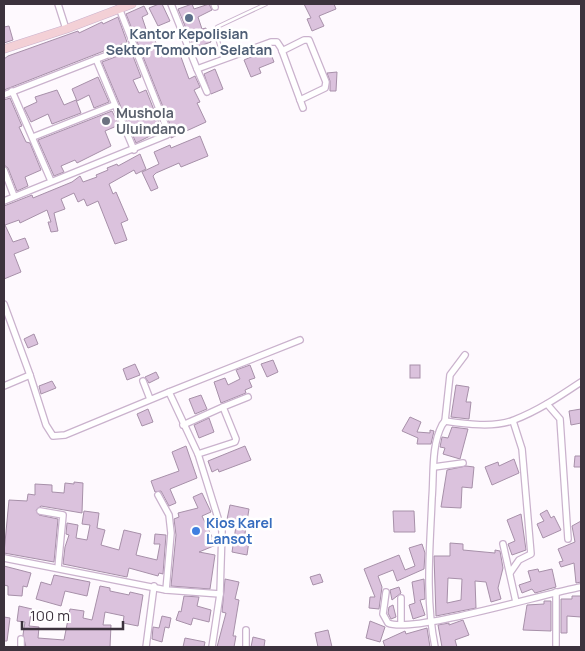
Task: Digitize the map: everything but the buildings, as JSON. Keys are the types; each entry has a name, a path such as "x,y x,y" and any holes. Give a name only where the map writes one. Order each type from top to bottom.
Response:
{"street":[{"path":"58,4 66,29"},
{"path":"4,49 66,29 115,8 132,4"},
{"path":"171,4 207,92"},
{"path":"4,201 165,137 168,132 133,45 115,8"},
{"path":"282,51 304,40 309,40 326,82 324,88 300,100"},
{"path":"197,69 271,42 277,42 303,108"},
{"path":"4,95 133,45"},
{"path":"96,59 134,150"},
{"path":"12,91 51,181"},
{"path":"33,137 114,105"},
{"path":"4,170 14,196"},
{"path":"4,304 46,425 53,436 64,435 300,340"},
{"path":"435,647 430,622 428,564 434,467 440,429 445,421 450,375 465,355"},
{"path":"4,386 30,375"},
{"path":"143,381 150,399"},
{"path":"445,421 484,424 513,421 547,404 581,382"},
{"path":"169,392 198,454 222,531 220,594 212,647"},
{"path":"183,425 248,397"},
{"path":"547,404 560,419 568,539"},
{"path":"198,454 236,441 223,407"},
{"path":"510,573 519,560 531,554 522,449 513,421"},
{"path":"434,467 463,463"},
{"path":"158,495 169,515 170,532 166,590"},
{"path":"40,511 63,514 58,568"},
{"path":"503,544 516,602"},
{"path":"4,558 154,586 166,590 220,594"},
{"path":"146,647 154,586"},
{"path":"386,592 383,614 385,620 390,624 401,624 430,622 581,587"},
{"path":"556,592 556,645"},
{"path":"401,598 401,624"},
{"path":"246,630 246,647"},
{"path":"21,639 21,647"}],"lane":[{"path":"224,59 216,34 217,27 266,4"}],"place":[{"name":"Kantor Kepolisian Sektor Tomohon Selatan","path":"189,18"},
{"name":"Mushola Uluindano","path":"106,121"},
{"name":"Kios Karel Lansot","path":"196,531"}]}
